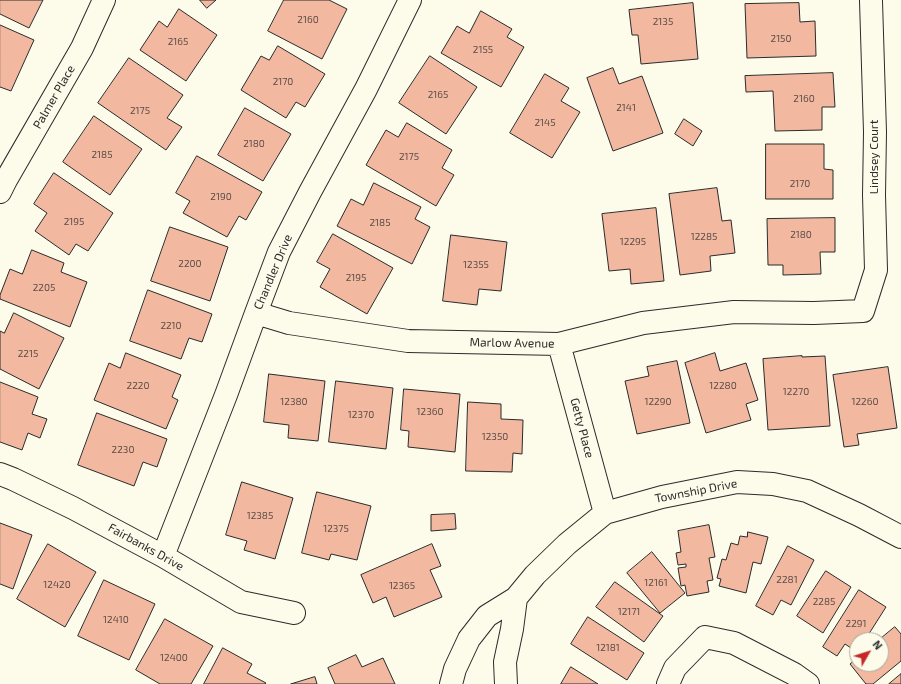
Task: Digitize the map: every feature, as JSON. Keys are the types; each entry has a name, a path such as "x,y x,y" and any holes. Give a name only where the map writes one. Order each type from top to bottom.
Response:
{"street":[{"name":"Palmer Place","path":"0,192 82,48 104,0"},
{"name":"Chandler Drive","path":"163,556 226,395 279,252 366,89 410,0"},
{"name":"Lindsey Court","path":"863,311 876,270 874,195 875,132 871,1"},
{"name":"Marlow Avenue","path":"256,313 289,322 408,341 559,344 643,323 734,312 814,313 863,311"},
{"name":"Getty Place","path":"559,344 605,513"},
{"name":"Fairbanks Drive","path":"0,474 73,508 163,556 241,602 294,614"},
{"name":"Township Drive","path":"451,684 455,669 468,639 487,616 516,598 535,575 567,544 605,513 662,497 737,482 772,484 806,491 859,515 901,537"},
{"path":"502,680 512,629 516,598"},
{"path":"668,684 675,668 705,637 734,643 794,674 808,684"}],"building":[{"path":"0,0 43,0 29,28 0,14"},
{"path":"200,0 216,0 207,8"},
{"path":"284,0 329,0 347,9 322,59 268,31"},
{"path":"693,3 698,59 641,64 638,35 632,35 629,10"},
{"path":"799,3 800,22 815,21 816,56 747,58 745,4"},
{"path":"179,9 217,35 186,81 140,50 159,21 167,27"},
{"path":"481,11 512,29 507,37 524,47 501,87 441,53 457,26 469,33"},
{"path":"0,25 34,40 11,91 0,87"},
{"path":"278,46 325,74 305,107 296,102 286,118 241,90 261,56 269,60"},
{"path":"430,56 477,87 446,134 399,103"},
{"path":"129,58 183,95 167,118 182,127 166,150 98,103"},
{"path":"613,68 619,84 642,76 663,133 613,151 587,78"},
{"path":"833,73 835,107 822,107 822,130 775,131 773,91 746,92 745,76"},
{"path":"545,74 569,88 561,101 580,112 552,158 510,133"},
{"path":"245,108 291,134 263,181 218,155"},
{"path":"94,116 142,149 110,195 63,162"},
{"path":"684,119 702,131 693,146 675,134"},
{"path":"407,123 452,150 442,168 454,175 436,206 366,165 386,130 398,137"},
{"path":"766,144 824,144 824,169 833,170 833,199 766,199"},
{"path":"197,156 262,192 246,220 239,216 227,237 183,213 190,201 176,193"},
{"path":"54,173 113,213 88,251 76,244 69,255 35,231 47,213 34,204"},
{"path":"374,183 421,207 415,219 430,227 412,264 337,226 351,199 363,205"},
{"path":"717,188 722,221 731,220 735,253 710,256 711,271 680,275 669,194"},
{"path":"656,208 664,281 631,284 630,269 609,271 602,214"},
{"path":"835,218 835,252 820,252 821,274 783,275 783,265 768,265 767,219"},
{"path":"170,227 228,247 210,301 151,281"},
{"path":"333,234 393,268 367,314 320,287 330,269 317,262"},
{"path":"451,235 507,242 501,291 479,289 477,305 443,301"},
{"path":"32,250 64,263 61,272 87,282 70,327 0,299 0,295 10,269 22,274"},
{"path":"148,290 212,314 202,342 189,338 181,359 130,341"},
{"path":"14,313 64,338 39,389 0,369 0,331 4,333"},
{"path":"126,353 181,375 172,397 178,400 166,429 94,400 109,363 120,368"},
{"path":"715,353 720,371 746,363 758,400 746,404 751,420 706,433 685,363"},
{"path":"825,356 830,426 768,430 763,359"},
{"path":"677,361 690,423 637,434 625,381 649,376 647,367"},
{"path":"888,367 897,428 857,434 859,445 844,447 833,375"},
{"path":"269,374 325,381 318,441 288,438 289,425 264,422"},
{"path":"336,381 393,388 386,449 329,442"},
{"path":"0,382 38,397 32,414 47,419 40,438 28,433 22,450 0,442"},
{"path":"404,389 460,394 455,452 408,447 409,431 401,430"},
{"path":"468,402 501,404 501,419 523,420 522,454 513,453 512,472 466,471"},
{"path":"97,413 167,439 157,467 143,462 134,486 78,465"},
{"path":"242,482 293,498 275,559 244,550 247,541 226,535"},
{"path":"317,492 371,506 357,560 331,554 329,560 302,553"},
{"path":"455,514 456,529 431,531 431,515"},
{"path":"0,523 32,535 13,589 0,584"},
{"path":"709,525 715,557 709,558 713,580 707,581 709,592 687,596 685,585 681,586 678,568 686,567 686,564 678,565 676,553 681,552 678,531"},
{"path":"748,532 768,537 761,564 753,562 746,593 719,586 721,579 717,578 722,559 726,560 731,543 738,545 740,536 747,537"},
{"path":"48,544 96,572 65,627 17,599"},
{"path":"432,544 441,566 430,570 442,597 394,617 386,597 373,603 361,575"},
{"path":"788,546 814,560 791,605 781,600 773,615 756,606"},
{"path":"652,552 685,593 660,613 627,573"},
{"path":"826,571 851,587 823,633 797,616"},
{"path":"104,580 155,604 129,660 78,636"},
{"path":"615,582 663,616 644,642 596,607"},
{"path":"859,590 886,607 870,632 849,632 849,647 845,644 837,656 823,647"},
{"path":"588,617 644,653 627,680 571,644"},
{"path":"165,619 213,646 191,684 160,684 136,670"},
{"path":"895,627 901,634 901,661 889,671 889,632"},
{"path":"223,648 252,664 247,673 266,683 204,684"},
{"path":"356,655 362,667 383,658 395,684 335,684 328,668"},
{"path":"571,667 598,684 561,684"},
{"path":"856,672 888,672 873,684 866,684"},
{"path":"901,674 901,684 889,684"},
{"path":"315,677 317,684 291,684"}]}
